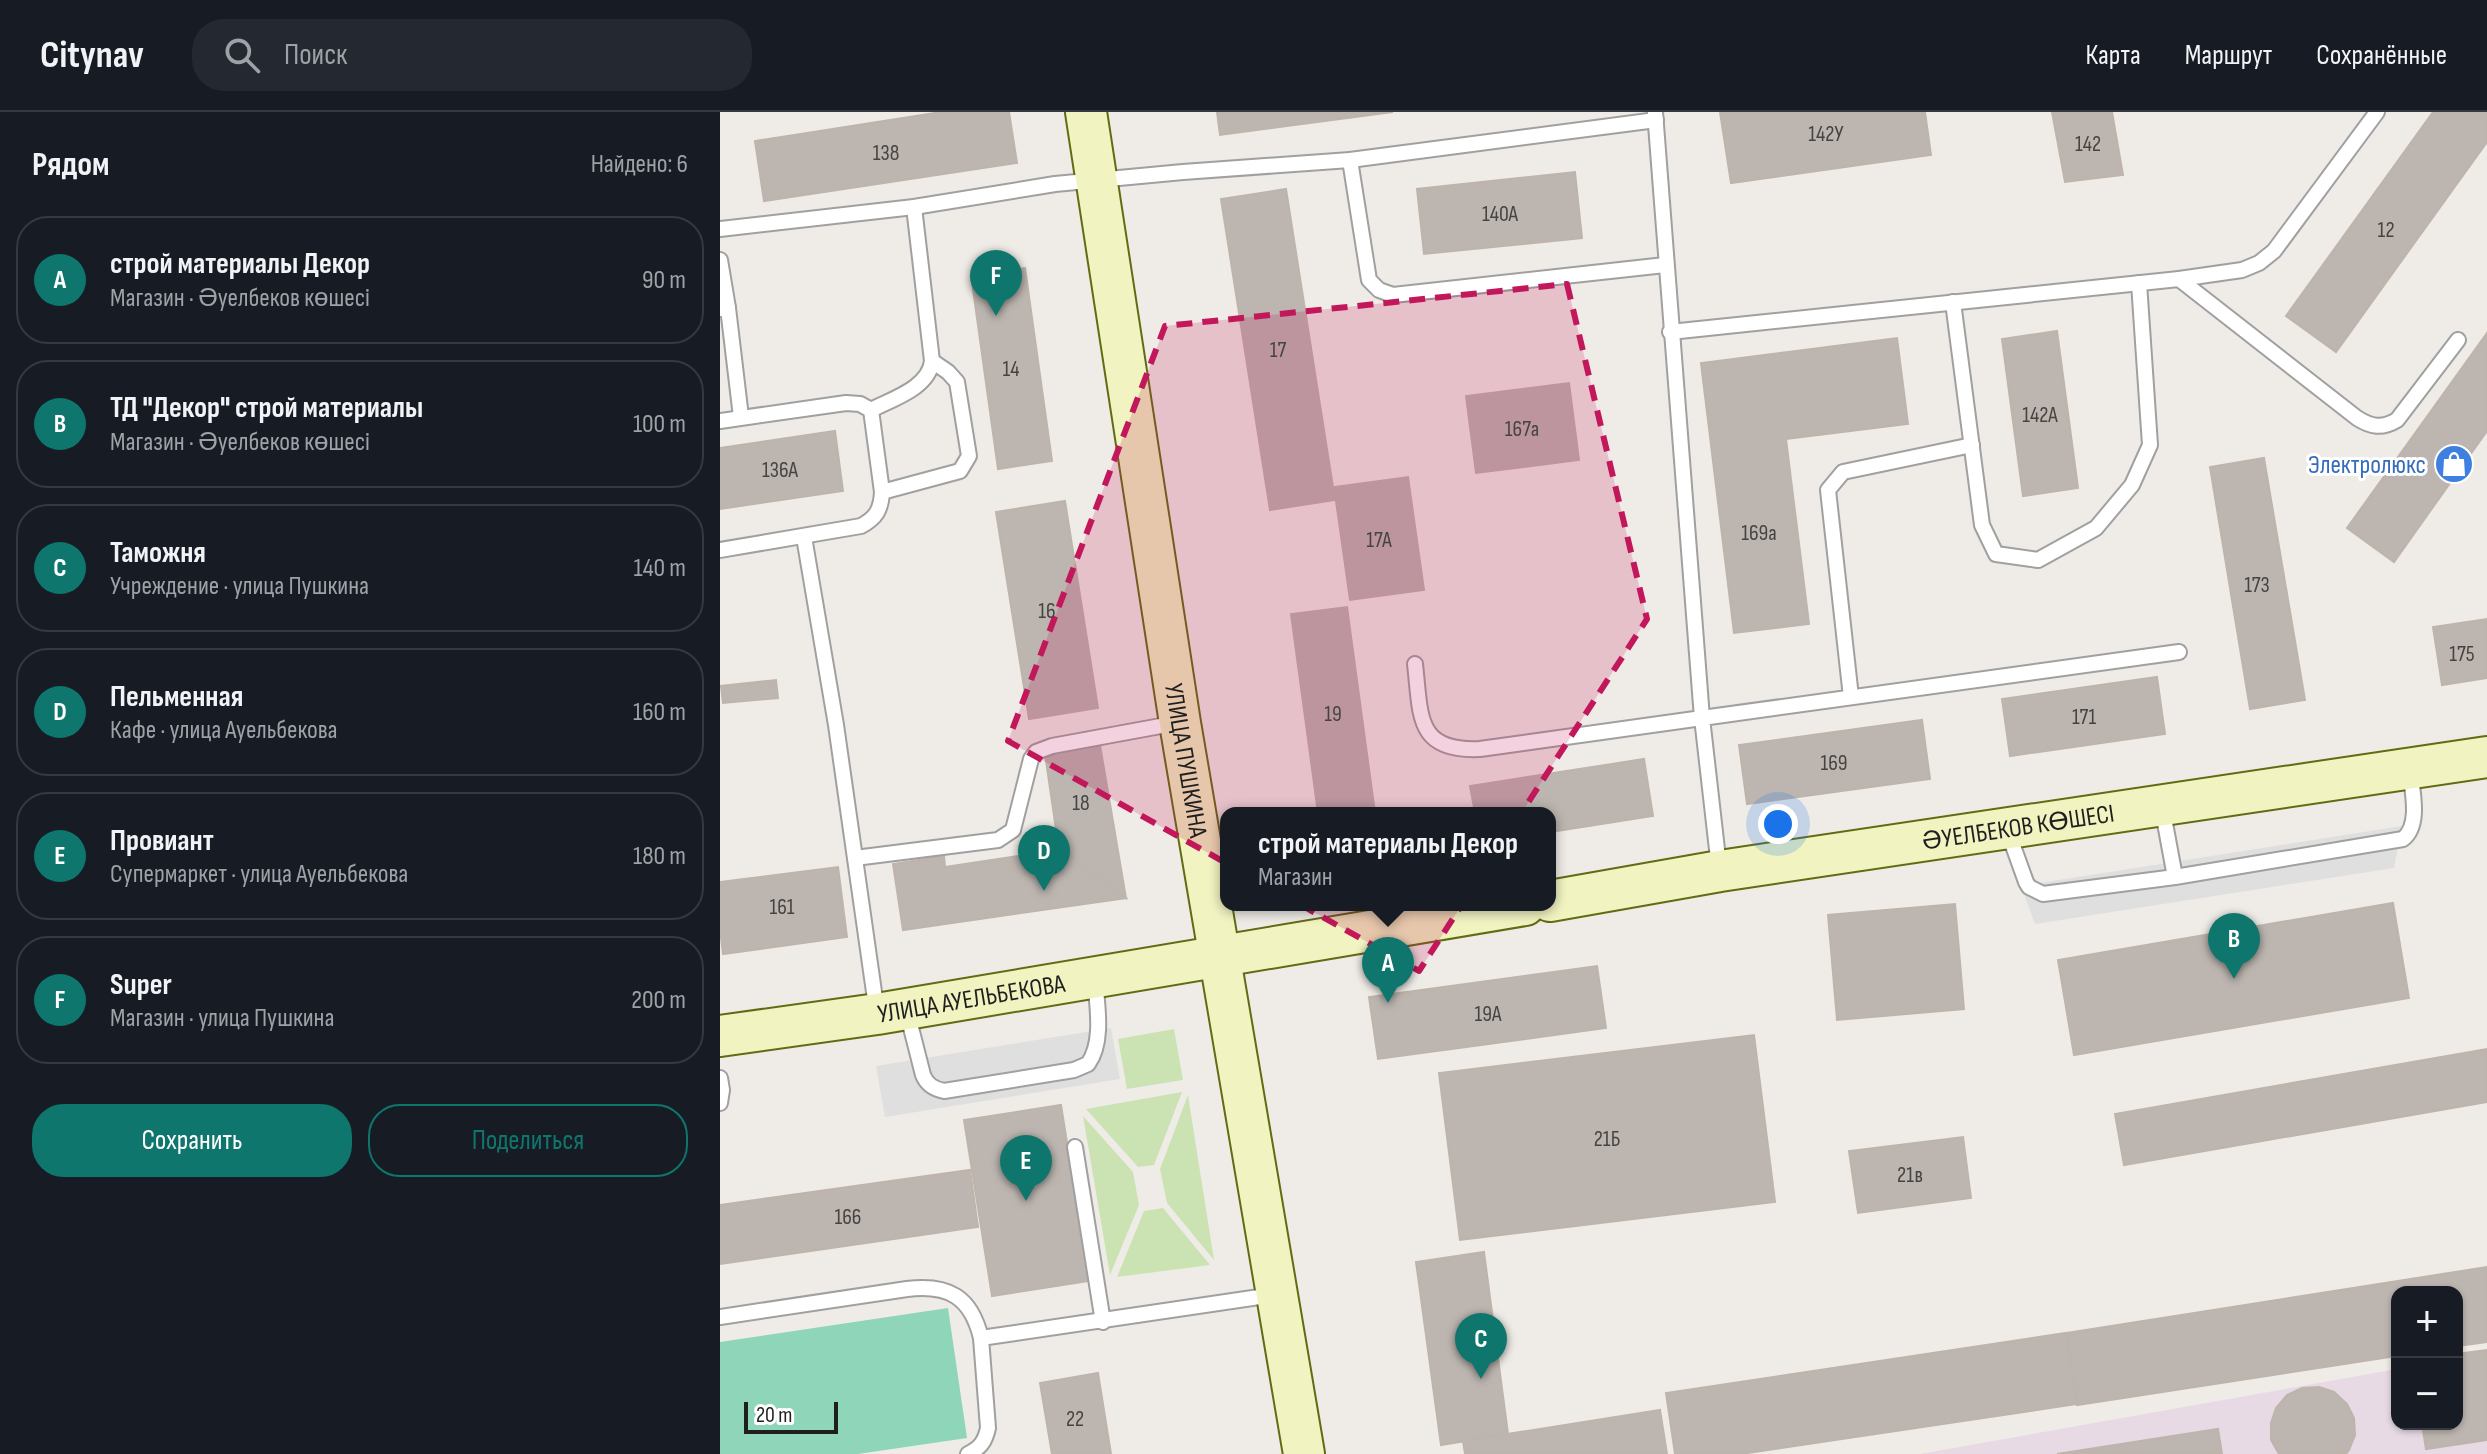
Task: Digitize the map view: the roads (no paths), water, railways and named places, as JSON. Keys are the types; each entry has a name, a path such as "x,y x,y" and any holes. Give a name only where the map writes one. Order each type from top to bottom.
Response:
{"street":[{"name":"УЛИЦА ПУШКИНА","path":"1086,112 1180,723 1304,1454"},
{"name":"ӘУЕЛБЕКОВ КӨШЕСІ","path":"1556,900 1720,871 2487,757"},
{"path":"1221,958 1491,911"},
{"name":"УЛИЦА АУЕЛЬБЕКОВА","path":"720,1036 1221,958"}],"lane":[{"path":"1670,332 2242,270 2259,263 2288,234 2377,112"},
{"path":"720,229 914,207 1055,184 1350,160 1656,116 1670,332 1702,718 1720,871"},
{"path":"1350,160 1369,280 1379,290 1393,295 1665,265"},
{"path":"871,410 926,379 931,371 914,207"},
{"path":"720,260 724,309 741,417"},
{"path":"2179,279 2357,418 2378,427 2397,420 2458,340"},
{"path":"1953,302 1982,525 1996,554 2038,560 2096,528 2132,485 2150,445 2139,283"},
{"path":"882,492 960,471 969,456 957,382 932,361"},
{"path":"720,421 846,403 860,404 871,410"},
{"path":"720,550 861,526 875,519 882,492 871,410"},
{"path":"1851,697 1828,490 1843,472 1972,445"},
{"path":"804,537 855,858 892,1011 926,1082 944,1091 1074,1070 1088,1064 1095,1050 1097,1027 1095,976"},
{"path":"1415,664 1420,710 1427,731 1439,745 1458,750 2179,652"},
{"path":"855,858 998,840 1013,830 1028,766 1036,752 1052,746 1180,723"},
{"path":"2007,829 2026,882 2043,894 2175,877 2403,839 2409,834 2413,822 2410,769"},
{"path":"2161,806 2175,877"},
{"path":"720,1078 720,1103"},
{"path":"1075,1147 1103,1322"},
{"path":"720,1317 907,1289 934,1288 967,1303 981,1338 988,1428 979,1448 968,1454"},
{"path":"981,1338 1278,1294"}],"place":[{"name":"Super","path":"996,316"},
{"name":"Электролюкс","path":"2454,464"},
{"name":"Пельменная","path":"1044,891"},
{"name":"ТД \"Декор\" строй материалы","path":"2234,979"},
{"name":"строй материалы Декор","path":"1388,1003"},
{"name":"Провиант","path":"1026,1201"},
{"name":"Таможня","path":"1481,1379"}]}
